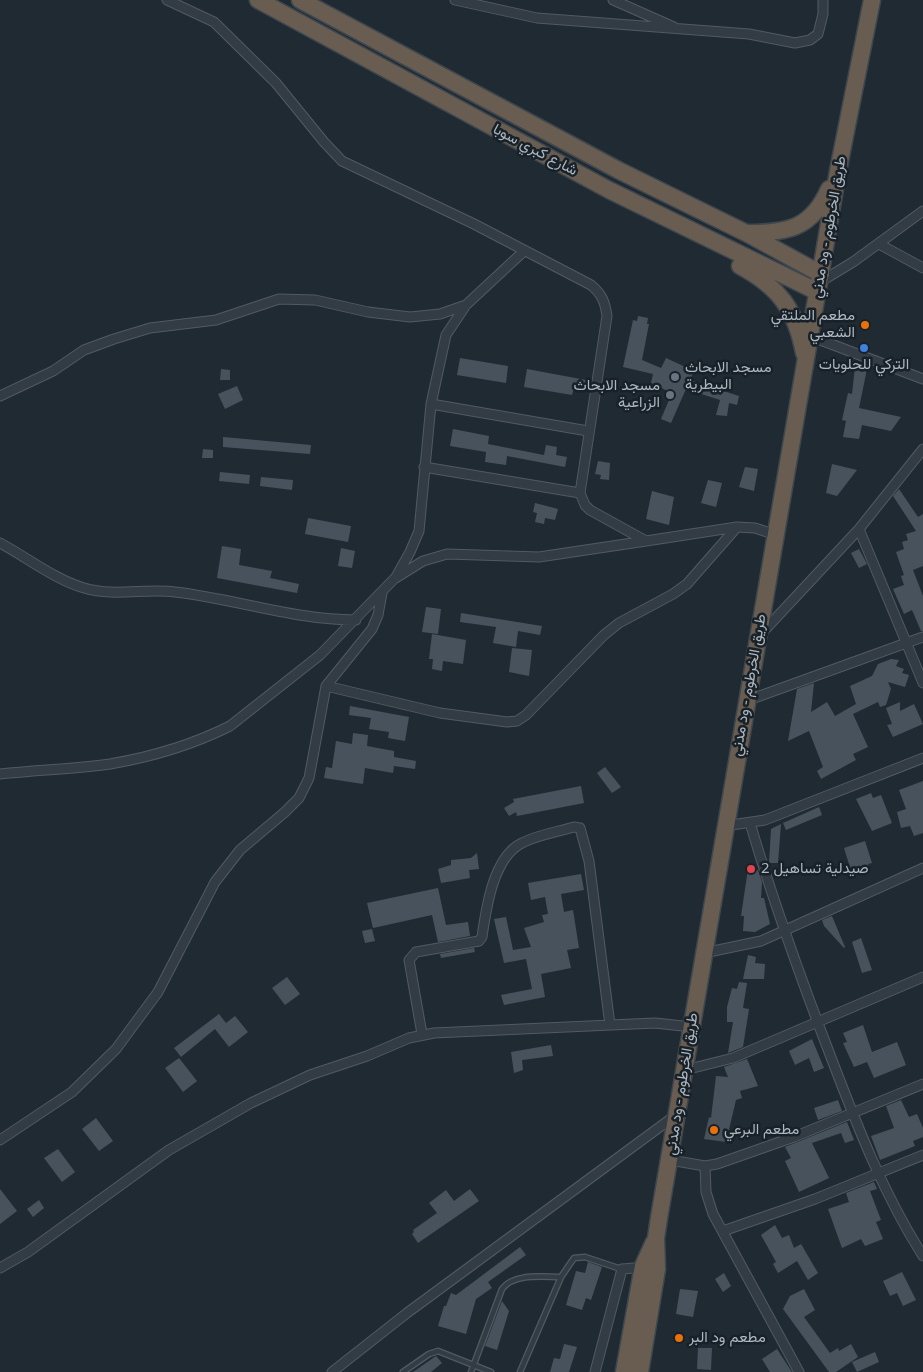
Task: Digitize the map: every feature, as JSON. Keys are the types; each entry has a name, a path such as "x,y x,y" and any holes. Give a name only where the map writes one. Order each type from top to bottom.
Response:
{"highway":[{"name":"شارع كبري سوبا","path":"258,0 554,160 690,230 820,283"},
{"name":"شارع كبري سوبا","path":"300,0 563,141 746,233 820,283"},
{"name":"طريق الخرطوم - ود مدني","path":"650,1267 670,1160 756,639 806,364 838,171 872,0"},
{"path":"518,140 527,122"},
{"path":"554,160 563,141"},
{"path":"746,233 780,231 804,223 819,210 838,171"},
{"path":"690,230 711,250 755,275 780,295 795,319 806,364"},
{"path":"624,1372 650,1267"},
{"path":"640,1372 650,1267"}],"street":[{"path":"167,0 214,22 276,83 342,161 474,224 591,285 600,293 606,304 607,316 580,493 584,505 590,510 646,541"},
{"path":"455,0 537,18 749,34 795,43 810,40 818,34 824,14 823,0"},
{"path":"612,0 680,30"},
{"path":"820,283 879,244 923,211"},
{"path":"879,244 923,268"},
{"path":"394,580 419,531 431,404 446,335 466,305 524,251"},
{"path":"0,396 47,374 84,350 114,339 150,328 216,320 279,300 315,300 368,312 410,317 440,314 466,305"},
{"path":"810,336 923,379"},
{"path":"431,404 588,431"},
{"path":"756,639 859,528 923,449"},
{"path":"424,467 580,493"},
{"path":"326,686 440,713 507,722 516,721 526,716 604,634 619,623 673,594 687,584 737,527"},
{"path":"0,774 109,764 148,755 214,734 230,726 320,656 394,580 423,561 447,554 539,557 737,527 755,528 776,535"},
{"path":"859,528 923,682"},
{"path":"0,543 69,582 95,591 120,594 177,592 308,617 356,620"},
{"path":"0,1140 72,1092 116,1049 158,992 215,882 240,850 285,812 298,798 308,778 326,686 372,629 378,615 382,593"},
{"path":"746,701 923,637"},
{"path":"725,826 765,820 806,806 923,758"},
{"path":"750,823 784,932 852,1112 877,1174 923,1256"},
{"path":"422,1034 409,960 411,955 416,952 479,941 489,891 507,855 522,842 574,827 580,828 583,834 589,861 610,1025"},
{"path":"704,953 752,944 784,932 923,868"},
{"path":"684,1070 733,1058 923,977"},
{"path":"0,1268 28,1252 192,1135 251,1103 310,1075 367,1056 409,1038 422,1034 654,1023 692,1027"},
{"path":"670,1160 706,1166 794,1137 923,1084"},
{"path":"332,1372 407,1313 677,1115"},
{"path":"723,1231 782,1212 923,1155"},
{"path":"706,1166 708,1202 799,1372"},
{"path":"595,1372 622,1269 650,1267"}],"lane":[{"path":"520,1372 561,1277 574,1258 579,1256 622,1269"},
{"path":"471,1372 506,1284 513,1280 528,1278 561,1277"},
{"path":"403,1372 429,1354 438,1351 491,1372"}],"building":[{"path":"638,316 648,318 647,324 649,324 642,360 661,368 666,358 694,371 690,380 739,396 737,405 729,403 727,416 716,415 720,400 686,389 671,423 661,419 672,393 651,383 653,374 623,367 633,320 637,321"},
{"path":"460,358 508,366 506,383 457,375"},
{"path":"855,367 867,369 859,408 901,417 891,431 862,425 859,439 843,437 846,421 842,420 848,393 852,394"},
{"path":"221,369 230,370 230,380 220,380"},
{"path":"527,369 586,380 584,390 574,388 572,395 524,387"},
{"path":"237,386 243,400 225,409 218,394"},
{"path":"453,429 489,436 488,444 544,455 546,445 557,447 556,455 567,457 565,467 507,456 506,465 485,462 486,452 450,446"},
{"path":"223,437 311,445 310,454 223,447"},
{"path":"203,449 213,450 213,458 202,458"},
{"path":"598,461 610,463 609,480 600,479 601,475 595,474"},
{"path":"832,464 857,470 837,496 826,493"},
{"path":"745,467 758,469 754,491 739,487"},
{"path":"220,472 250,475 249,484 219,481"},
{"path":"261,477 293,480 292,490 260,486"},
{"path":"708,480 722,483 716,507 701,503"},
{"path":"899,489 918,517 923,514 923,566 913,570 923,596 923,631 921,631 912,610 904,614 893,589 904,585 901,576 904,575 896,552 904,549 902,542 908,540 906,534 916,531 893,496"},
{"path":"652,491 674,497 669,525 646,519"},
{"path":"535,503 558,509 555,520 545,518 544,524 535,522 537,513 533,512"},
{"path":"308,518 351,526 348,542 305,534"},
{"path":"222,546 241,549 239,565 272,571 270,578 299,584 297,593 217,578"},
{"path":"341,548 355,551 352,568 338,566"},
{"path":"859,549 867,564 859,568 851,553"},
{"path":"426,607 441,609 438,634 422,632"},
{"path":"461,613 542,626 540,635 518,631 516,647 493,643 496,627 460,622"},
{"path":"432,634 466,640 463,664 443,661 442,671 432,669 433,659 429,659"},
{"path":"512,648 532,650 529,676 509,672"},
{"path":"891,659 899,660 896,666 904,669 902,673 909,675 905,687 888,682 891,689 886,705 880,707 878,702 853,714 868,747 853,754 856,760 821,779 817,771 823,767 809,731 788,741 797,689 814,683 811,712 827,702 835,716 856,704 850,686 872,676 878,664"},
{"path":"900,702 900,711 914,704 923,724 893,737 887,725 892,724 886,708"},
{"path":"350,706 409,717 405,741 388,738 389,732 369,729 371,718 349,715"},
{"path":"353,733 368,735 367,746 394,751 394,757 416,761 415,769 394,766 393,773 365,768 363,784 324,778 326,767 332,768 336,741 352,744"},
{"path":"605,767 621,787 612,793 597,773"},
{"path":"923,781 923,833 914,836 910,826 901,828 897,812 906,809 899,790"},
{"path":"581,786 584,803 517,816 516,812 509,816 504,808 514,802 513,799"},
{"path":"871,793 873,798 881,795 892,823 872,831 856,799"},
{"path":"819,807 822,815 786,830 783,823"},
{"path":"781,824 778,863 769,863 771,829"},
{"path":"865,841 872,863 868,864 870,871 853,877 844,848"},
{"path":"477,853 479,869 469,870 470,878 441,883 438,869 451,865 451,860 471,858"},
{"path":"748,869 758,870 762,882 761,898 764,898 770,924 755,932 743,931 744,916 741,916"},
{"path":"581,874 584,890 561,894 564,912 573,910 579,948 567,950 571,968 541,974 545,997 504,1005 501,995 532,989 526,959 504,963 494,919 506,917 513,950 531,947 524,928 544,922 542,915 548,914 545,897 531,900 528,883"},
{"path":"438,888 446,925 468,922 470,936 438,942 432,915 373,928 367,903"},
{"path":"832,916 844,948 824,926 822,920"},
{"path":"372,929 375,941 365,943 362,931"},
{"path":"861,938 872,970 862,973 852,942"},
{"path":"474,948 475,952 441,958 440,954"},
{"path":"748,955 756,957 755,963 765,964 764,979 743,979"},
{"path":"287,977 300,994 285,1005 272,988"},
{"path":"739,982 747,983 743,1008 749,1009 743,1047 728,1053 733,1022 727,1022 727,1007 732,988 737,989"},
{"path":"219,1014 226,1023 235,1016 248,1032 229,1047 215,1029 181,1057 174,1048"},
{"path":"863,1025 872,1052 897,1042 906,1065 874,1078 867,1062 854,1067 843,1043 847,1042 843,1033"},
{"path":"812,1039 824,1068 814,1072 809,1058 795,1065 789,1051"},
{"path":"551,1045 553,1056 522,1060 523,1070 514,1073 511,1052"},
{"path":"179,1058 197,1081 183,1092 165,1068"},
{"path":"747,1059 758,1086 740,1091 742,1098 736,1100 726,1142 704,1139 709,1117 711,1118 716,1076 728,1077 724,1067"},
{"path":"838,1100 842,1111 818,1120 814,1108"},
{"path":"901,1100 909,1117 917,1114 923,1128 923,1137 913,1141 915,1146 880,1160 871,1136 894,1128 886,1106"},
{"path":"96,1118 113,1141 99,1151 82,1129"},
{"path":"847,1122 854,1140 845,1143 841,1133 812,1143 829,1178 799,1192 785,1161 791,1158 785,1147"},
{"path":"58,1149 75,1172 62,1182 44,1158"},
{"path":"874,1182 877,1189 870,1191 881,1220 876,1222 883,1239 865,1246 861,1239 842,1248 828,1209 849,1202 846,1193"},
{"path":"0,1189 17,1211 0,1224"},
{"path":"470,1189 479,1201 418,1243 412,1234 413,1230 437,1213 429,1203 446,1190 454,1201"},
{"path":"39,1200 44,1208 33,1217 27,1209"},
{"path":"775,1225 782,1238 789,1235 794,1248 801,1244 818,1273 808,1280 797,1261 778,1273 773,1264 776,1262 761,1235"},
{"path":"520,1247 526,1255 488,1282 492,1288 476,1299 466,1334 438,1326 444,1306 446,1306 451,1293 456,1295"},
{"path":"588,1262 602,1267 591,1300 586,1298 582,1310 566,1305 576,1271 585,1273"},
{"path":"902,1272 916,1300 903,1306 897,1293 890,1296 883,1281"},
{"path":"724,1273 731,1286 723,1292 715,1279"},
{"path":"680,1289 698,1291 693,1317 676,1314"},
{"path":"804,1289 815,1310 804,1317 830,1353 838,1348 839,1351 851,1344 858,1357 836,1372 829,1372 783,1309 790,1296"},
{"path":"502,1301 509,1311 497,1350 485,1346"},
{"path":"564,1344 577,1347 569,1372 550,1372 554,1358 560,1359"},
{"path":"698,1348 712,1348 711,1370 697,1369"},
{"path":"777,1349 792,1372 770,1372 762,1359"},
{"path":"875,1352 879,1362 857,1372 852,1362"},
{"path":"436,1356 442,1363 431,1372 413,1372"}],"place":[{"name":"مطعم الملتقي الشعبي","path":"865,325"},
{"name":"التركي للحلويات","path":"864,348"},
{"name":"مسجد الابحاث البيطرية","path":"675,377"},
{"name":"مسجد الابحاث الزراعية","path":"670,395"},
{"name":"صيدلية تساهيل 2","path":"751,869"},
{"name":"مطعم البرعي","path":"714,1130"},
{"name":"مطعم ود البر","path":"679,1338"}]}
